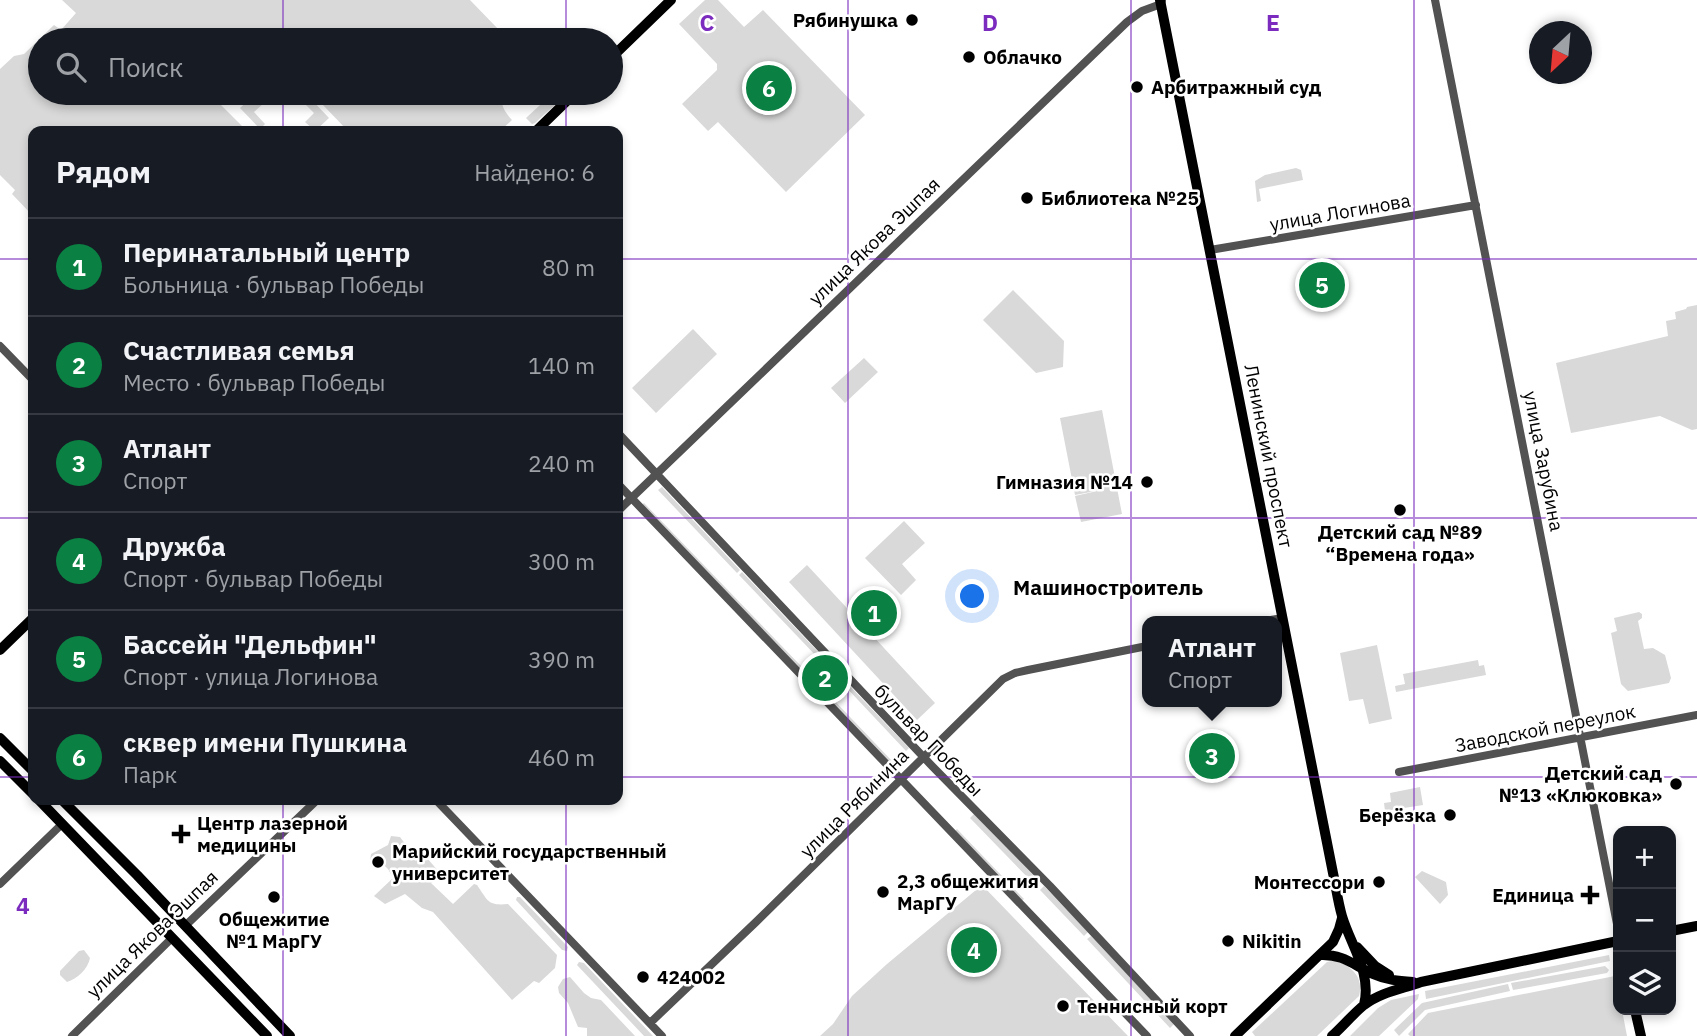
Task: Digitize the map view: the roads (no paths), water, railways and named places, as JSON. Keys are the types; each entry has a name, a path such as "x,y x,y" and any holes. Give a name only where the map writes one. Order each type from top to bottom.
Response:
{"main road":[{"path":"623,46 669,1"},
{"name":"Ленинский проспект","path":"1160,1 1342,916 1367,987 1364,1005"},
{"path":"541,126 563,105"},
{"path":"0,650 28,623"},
{"path":"0,738 28,766"},
{"path":"0,761 28,789"},
{"path":"43,805 267,1036"},
{"path":"67,805 290,1036"},
{"path":"1235,1036 1337,936 1342,916"},
{"name":"улица Якова Эшпая","path":"172,938 185,926"},
{"path":"1676,930 1697,926"},
{"name":"Ленинский проспект","path":"1351,939 1375,966 1399,981"},
{"path":"1332,1036 1364,1005 1382,995 1421,982 1613,942"},
{"path":"1320,955 1342,957 1384,978 1421,982"},
{"path":"1636,1015 1641,1036"}],"street":[{"name":"улица Зарубина","path":"1435,0 1613,903"},
{"name":"улица Якова Эшпая","path":"623,506 1127,22 1160,1"},
{"name":"улица Логинова","path":"1210,250 1476,205"},
{"path":"0,346 28,375"},
{"name":"бульвар Победы","path":"623,438 1190,1036"},
{"path":"623,489 1147,1036"},
{"name":"улица Рябинина","path":"650,1023 1003,679 1015,673 1142,647"},
{"name":"Заводской переулок","path":"1399,772 1697,715"},
{"name":"улица Якова Эшпая","path":"185,926 312,805"},
{"path":"441,805 662,1036"},
{"path":"0,884 62,824"},
{"name":"улица Якова Эшпая","path":"72,1036 172,938"}],"place":[{"name":"Рябинушка","path":"912,20"},
{"name":"Облачко","path":"969,57"},
{"name":"Арбитражный суд","path":"1137,87"},
{"name":"сквер имени Пушкина","path":"769,88"},
{"name":"Библиотека №25","path":"1027,198"},
{"name":"Бассейн \"Дельфин\"","path":"1322,285"},
{"name":"Гимназия №14","path":"1147,482"},
{"name":"Детский сад №89 “Времена года»","path":"1400,510"},
{"name":"Перинатальный центр","path":"874,613"},
{"name":"Счастливая семья","path":"825,678"},
{"name":"Атлант","path":"1212,756"},
{"name":"Детский сад №13 «Клюковка»","path":"1676,784"},
{"name":"Берёзка","path":"1450,815"},
{"name":"Центр лазерной медицины","path":"181,834"},
{"name":"Марийский государственный университет","path":"378,862"},
{"name":"Монтессори","path":"1379,882"},
{"name":"2,3 общежития МарГУ","path":"883,892"},
{"name":"Единица","path":"1590,895"},
{"name":"Общежитие №1 МарГУ","path":"274,897"},
{"name":"Nikitin","path":"1228,941"},
{"name":"Дружба","path":"974,950"},
{"name":"424002","path":"643,977"},
{"name":"Теннисный корт","path":"1063,1006"}],"district":[{"name":"Машиностроитель","path":"1108,588"}]}
